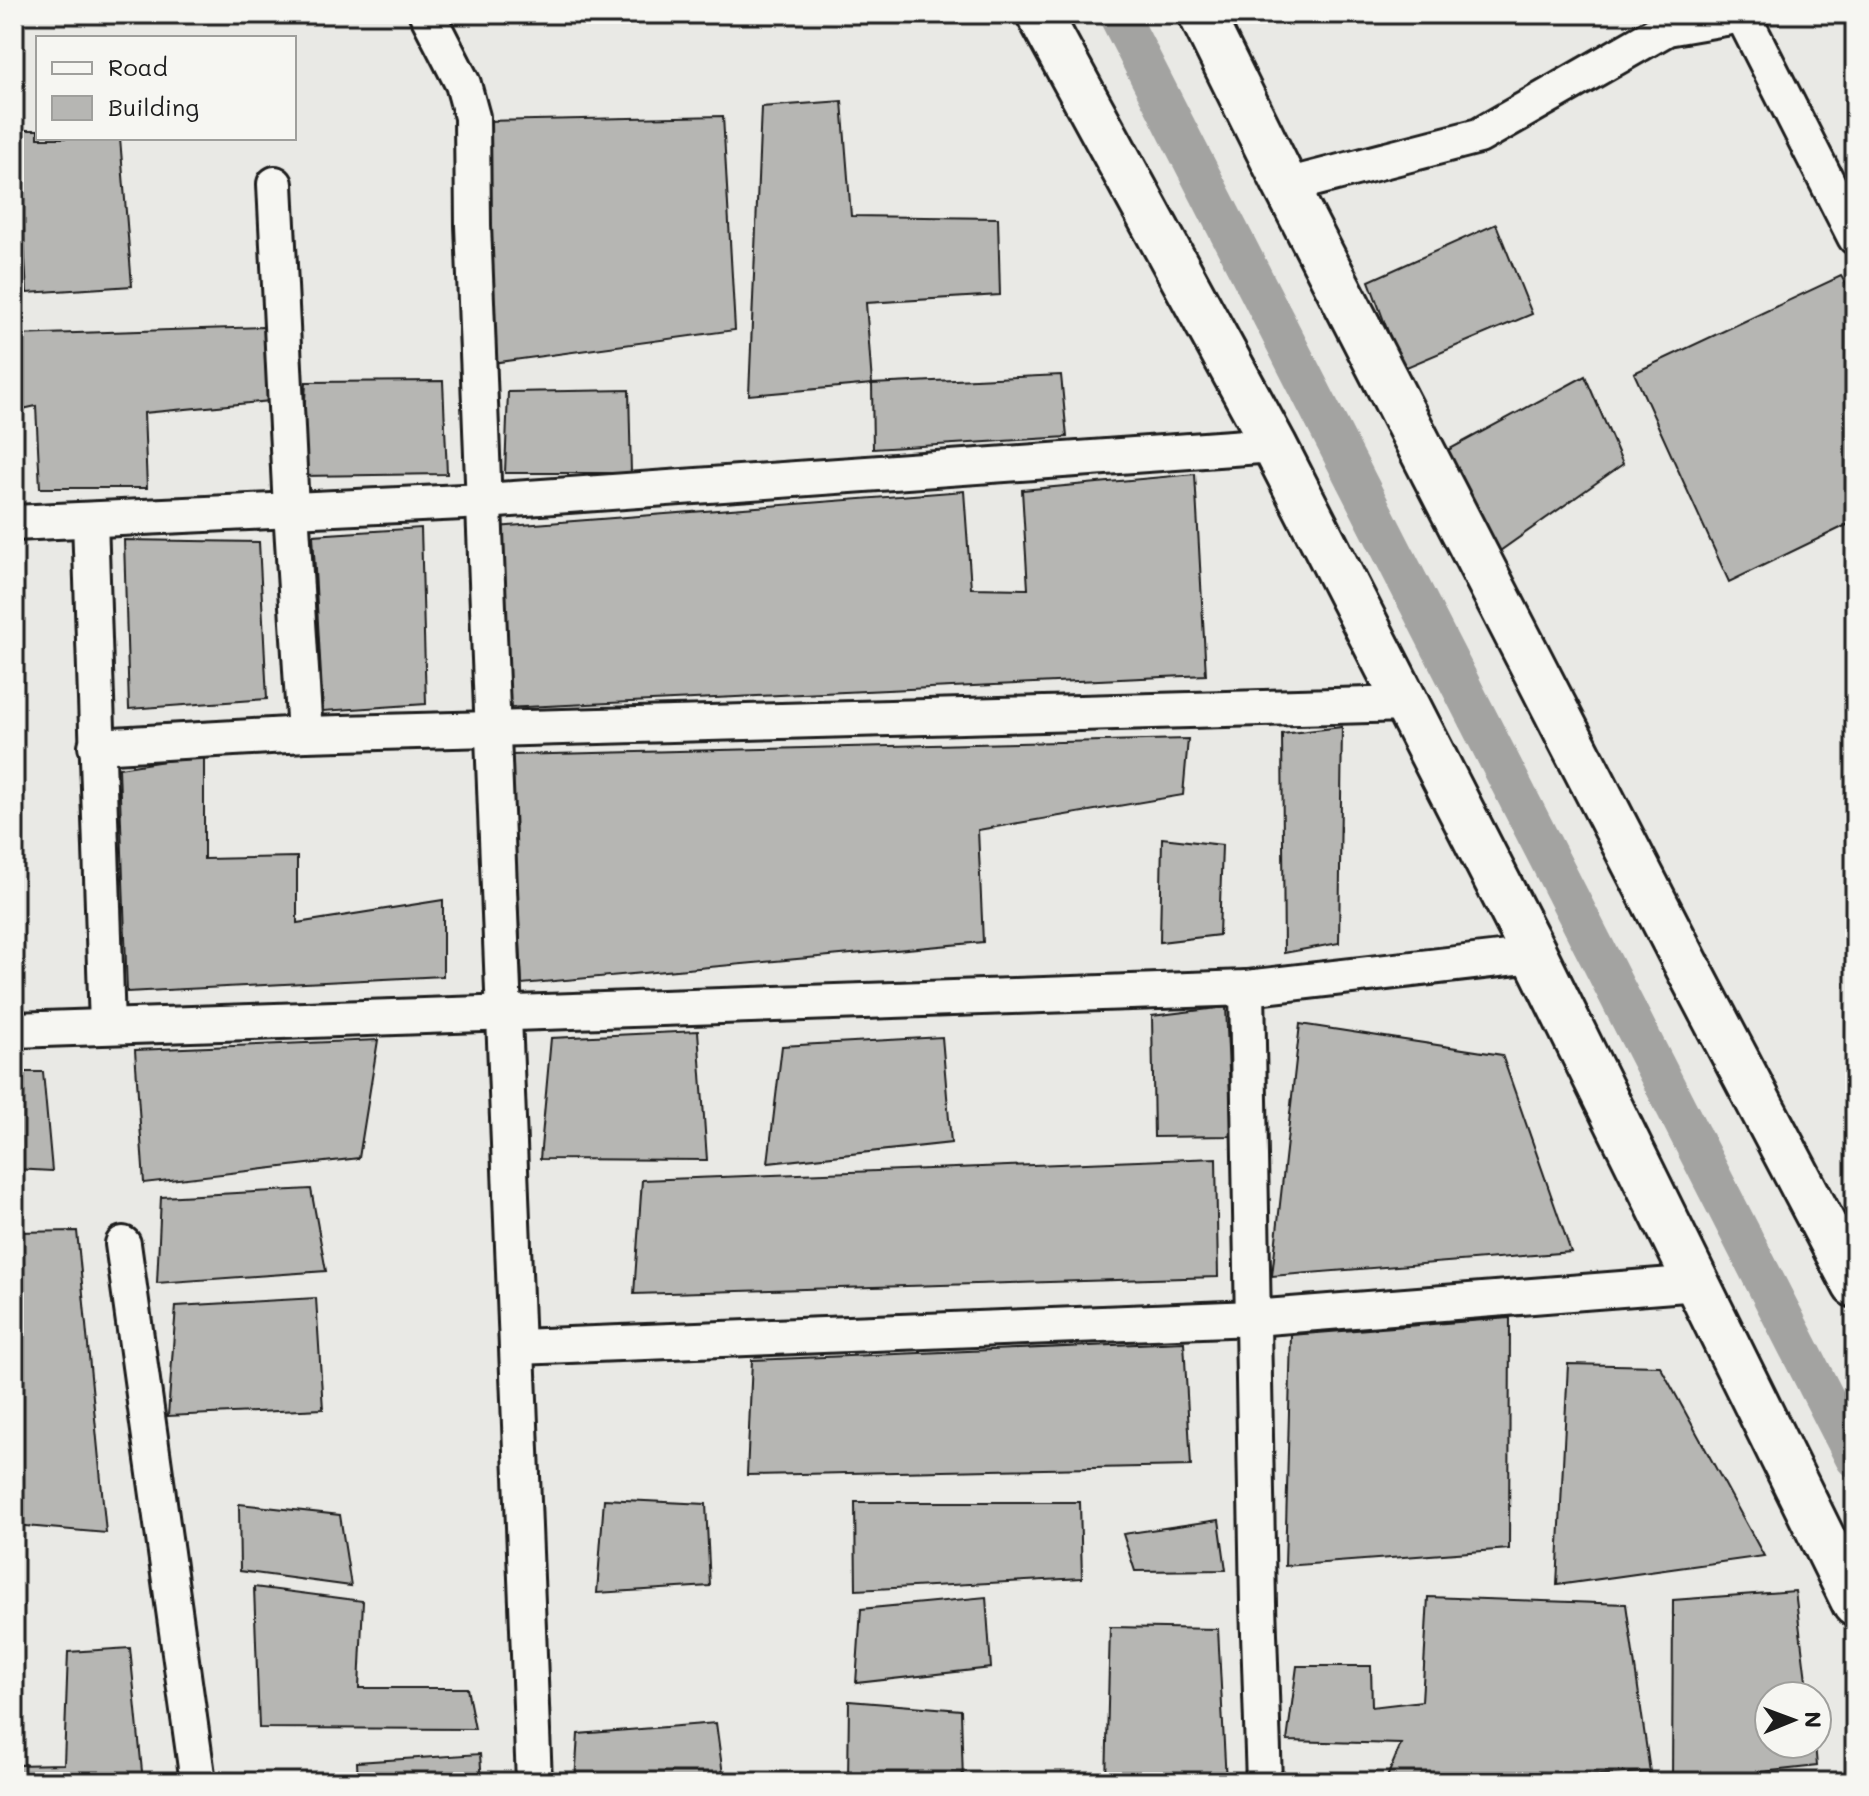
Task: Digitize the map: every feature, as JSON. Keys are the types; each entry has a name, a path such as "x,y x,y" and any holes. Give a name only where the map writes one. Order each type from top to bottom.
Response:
{"street":[{"path":"427,14 463,84 472,117 473,225 534,1782"},
{"path":"1039,14 1274,445 1407,704 1535,955 1855,1604"},
{"path":"1201,14 1286,186 1693,977 1855,1285"},
{"path":"1286,186 1479,136 1667,28 1746,15 1855,237"},
{"path":"275,184 305,734"},
{"path":"14,523 484,501 1274,445"},
{"path":"90,520 107,1026"},
{"path":"96,746 305,734 1407,704"},
{"path":"14,1030 1247,988 1535,955"},
{"path":"1247,988 1257,1588 1264,1782"},
{"path":"123,1244 198,1782"},
{"path":"518,1347 1253,1318 1698,1283"}],"building":[{"path":"842,101 851,216 998,218 1000,295 866,303 872,384 749,395 761,107"},
{"path":"723,116 735,330 492,363 483,121"},
{"path":"14,130 36,130 36,140 120,140 132,286 27,293 23,226 14,226"},
{"path":"1496,224 1532,314 1402,369 1369,281"},
{"path":"1841,276 1855,299 1855,521 1729,582 1634,373"},
{"path":"264,327 270,401 144,413 147,488 40,488 36,406 14,411 14,335"},
{"path":"1061,375 1067,437 873,449 872,384"},
{"path":"1585,376 1623,464 1490,558 1437,456"},
{"path":"443,381 447,474 301,476 306,382"},
{"path":"629,390 631,473 505,473 508,392"},
{"path":"1195,474 1206,675 504,708 495,527 964,491 971,588 1028,589 1022,490"},
{"path":"421,528 426,704 323,711 313,535"},
{"path":"124,540 259,542 267,699 129,709"},
{"path":"1342,727 1339,943 1284,953 1282,734"},
{"path":"1188,739 1183,795 978,830 983,942 522,984 511,755"},
{"path":"204,755 204,859 297,857 297,923 443,900 443,976 127,992 119,768"},
{"path":"1162,838 1222,845 1219,935 1160,942"},
{"path":"1226,1007 1232,1136 1154,1137 1152,1016"},
{"path":"1300,1024 1502,1055 1571,1252 1272,1276"},
{"path":"698,1031 707,1160 540,1159 551,1038"},
{"path":"942,1037 951,1143 768,1163 782,1046"},
{"path":"378,1040 359,1158 144,1183 135,1050"},
{"path":"14,1072 43,1072 52,1171 14,1169"},
{"path":"1216,1158 1218,1277 634,1294 642,1180"},
{"path":"311,1189 326,1271 157,1283 161,1197"},
{"path":"77,1231 106,1533 14,1525 14,1232"},
{"path":"316,1298 323,1409 168,1416 176,1306"},
{"path":"1510,1318 1509,1549 1285,1566 1291,1335"},
{"path":"1184,1342 1191,1466 747,1475 752,1360"},
{"path":"1568,1364 1660,1366 1764,1556 1557,1585"},
{"path":"604,1499 706,1504 710,1586 597,1593"},
{"path":"855,1502 1080,1502 1082,1578 856,1590"},
{"path":"239,1504 340,1515 351,1586 240,1571"},
{"path":"1219,1520 1226,1570 1135,1571 1123,1534"},
{"path":"254,1587 363,1601 359,1688 467,1688 475,1729 259,1728"},
{"path":"1795,1591 1806,1680 1753,1680 1753,1760 1816,1760 1817,1766 1672,1782 1673,1600"},
{"path":"986,1597 991,1668 856,1683 861,1609"},
{"path":"1428,1597 1626,1604 1650,1772 1385,1782 1401,1744 1287,1741 1297,1666 1371,1666 1372,1707 1422,1701"},
{"path":"1110,1627 1218,1629 1226,1782 1106,1782"},
{"path":"130,1648 143,1782 14,1782 14,1765 64,1764 68,1652"},
{"path":"849,1701 961,1710 963,1782 848,1782"},
{"path":"716,1723 724,1782 575,1782 578,1734"},
{"path":"480,1754 482,1782 358,1782 357,1762"}],"waterway":[{"path":"1118,14 1855,1458"}]}
